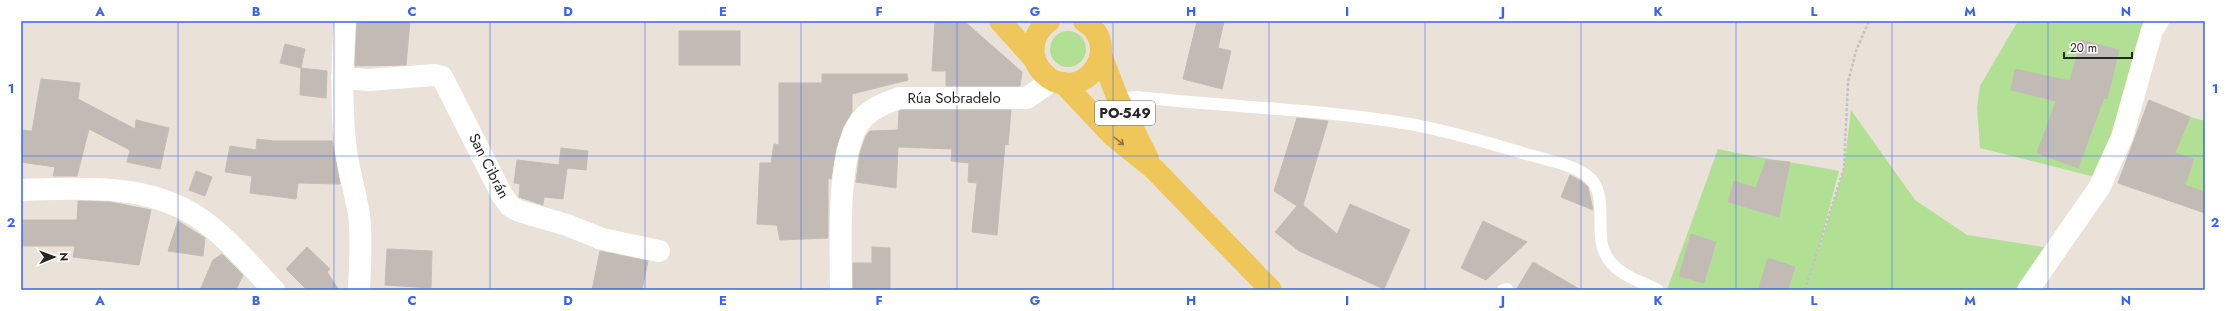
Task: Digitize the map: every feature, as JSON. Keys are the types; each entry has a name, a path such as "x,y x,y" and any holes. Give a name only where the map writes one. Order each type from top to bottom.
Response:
{"main road":[{"name":"PO-549","path":"1000,21 1035,60 1045,75 1058,82 1113,136 1154,169 1271,290"},
{"path":"1035,60 1033,48 1036,37 1042,27 1049,21"},
{"name":"PO-549","path":"1084,21 1092,26 1099,35 1101,55 1118,99 1154,169"},
{"path":"1058,82 1073,83 1083,80 1092,73 1098,65 1101,55"}],"street":[{"path":"345,21 342,78 345,144 359,215 361,249 360,290"},
{"path":"2028,290 2099,188 2122,137 2152,30 2158,21"},
{"name":"San Cibrán","path":"342,78 368,80 435,75 442,77 502,195 510,206 602,239 659,251"},
{"name":"Rúa Sobradelo","path":"841,290 843,176 849,145 863,117 879,105 899,98 1027,98 1058,82"},
{"path":"21,190 112,190 147,195 173,203 198,217 219,235 274,290"}],"lane":[{"path":"1118,99 1137,97 1367,118 1412,125 1512,150 1573,168 1586,174 1596,184 1599,195 1601,241 1604,253 1609,261 1617,269 1658,290"}],"path":[{"path":"1805,290 1844,168 1848,82 1856,51 1869,21"}],"green space":[{"path":"2018,21 2149,21 2120,113 2095,177 1980,148 1977,107 1980,86"},
{"path":"1072,31 1081,36 1085,42 1085,56 1081,62 1072,67 1064,67 1055,62 1051,56 1050,45 1055,36 1061,32"},
{"path":"1851,110 1915,200 1967,235 2056,249 2026,290 1667,290 1718,149 1839,171 1816,259 1844,168"},
{"path":"2190,117 2205,121 2205,192 2185,185 2194,159 2175,153"}],"building":[{"path":"357,21 410,21 406,65 355,66"},
{"path":"935,21 964,21 1022,72 1020,86 946,86 946,71 932,71"},
{"path":"1197,21 1224,21 1218,48 1231,51 1222,89 1183,79"},
{"path":"679,31 740,31 740,65 679,65"},
{"path":"2081,40 2119,50 2107,99 2104,98 2078,168 2037,153 2056,101 2011,90 2015,69 2070,81"},
{"path":"285,44 305,49 301,68 280,63"},
{"path":"301,68 327,71 326,98 300,95"},
{"path":"822,74 907,74 908,80 852,94 852,112 843,127 836,148 831,179 828,178 828,238 780,240 777,225 757,224 760,163 771,163 774,144 779,145 779,83 822,83"},
{"path":"41,79 80,83 78,99 135,129 136,120 169,128 160,169 127,162 130,150 89,129 77,176 53,176 55,167 21,162 21,130 32,131"},
{"path":"2149,100 2190,117 2175,153 2194,159 2185,185 2205,192 2205,213 2118,183"},
{"path":"1011,110 1008,145 1005,144 997,235 972,232 977,183 968,182 969,163 951,161 952,149 898,147 896,188 856,182 860,153 866,136 870,131 898,130 899,111"},
{"path":"1297,118 1328,121 1303,205 1337,234 1350,204 1410,230 1384,289 1299,251 1275,232 1297,206 1274,191"},
{"path":"257,139 273,141 332,141 340,184 298,183 296,199 250,193 252,176 225,172 230,146 256,150"},
{"path":"561,148 588,151 586,170 567,168 563,199 544,197 543,205 519,197 520,184 514,183 517,160 559,165"},
{"path":"1766,160 1790,162 1779,217 1728,202 1734,181 1756,188"},
{"path":"196,171 212,177 205,196 189,190"},
{"path":"1570,175 1588,187 1593,210 1561,197"},
{"path":"78,201 110,202 151,210 139,265 73,257 75,246 21,246 21,220 77,220"},
{"path":"178,221 205,238 203,256 168,251"},
{"path":"1483,221 1527,242 1486,280 1461,268"},
{"path":"1691,234 1716,242 1704,283 1679,276"},
{"path":"307,247 330,269 327,272 339,290 307,290 286,269"},
{"path":"872,247 890,248 890,290 853,290 853,263 872,263"},
{"path":"387,249 432,251 431,288 385,285"},
{"path":"600,251 648,261 642,290 592,290"},
{"path":"222,254 243,275 236,290 200,290 213,260"},
{"path":"1768,258 1795,267 1788,290 1758,290"},
{"path":"1533,262 1581,290 1516,290"}]}
